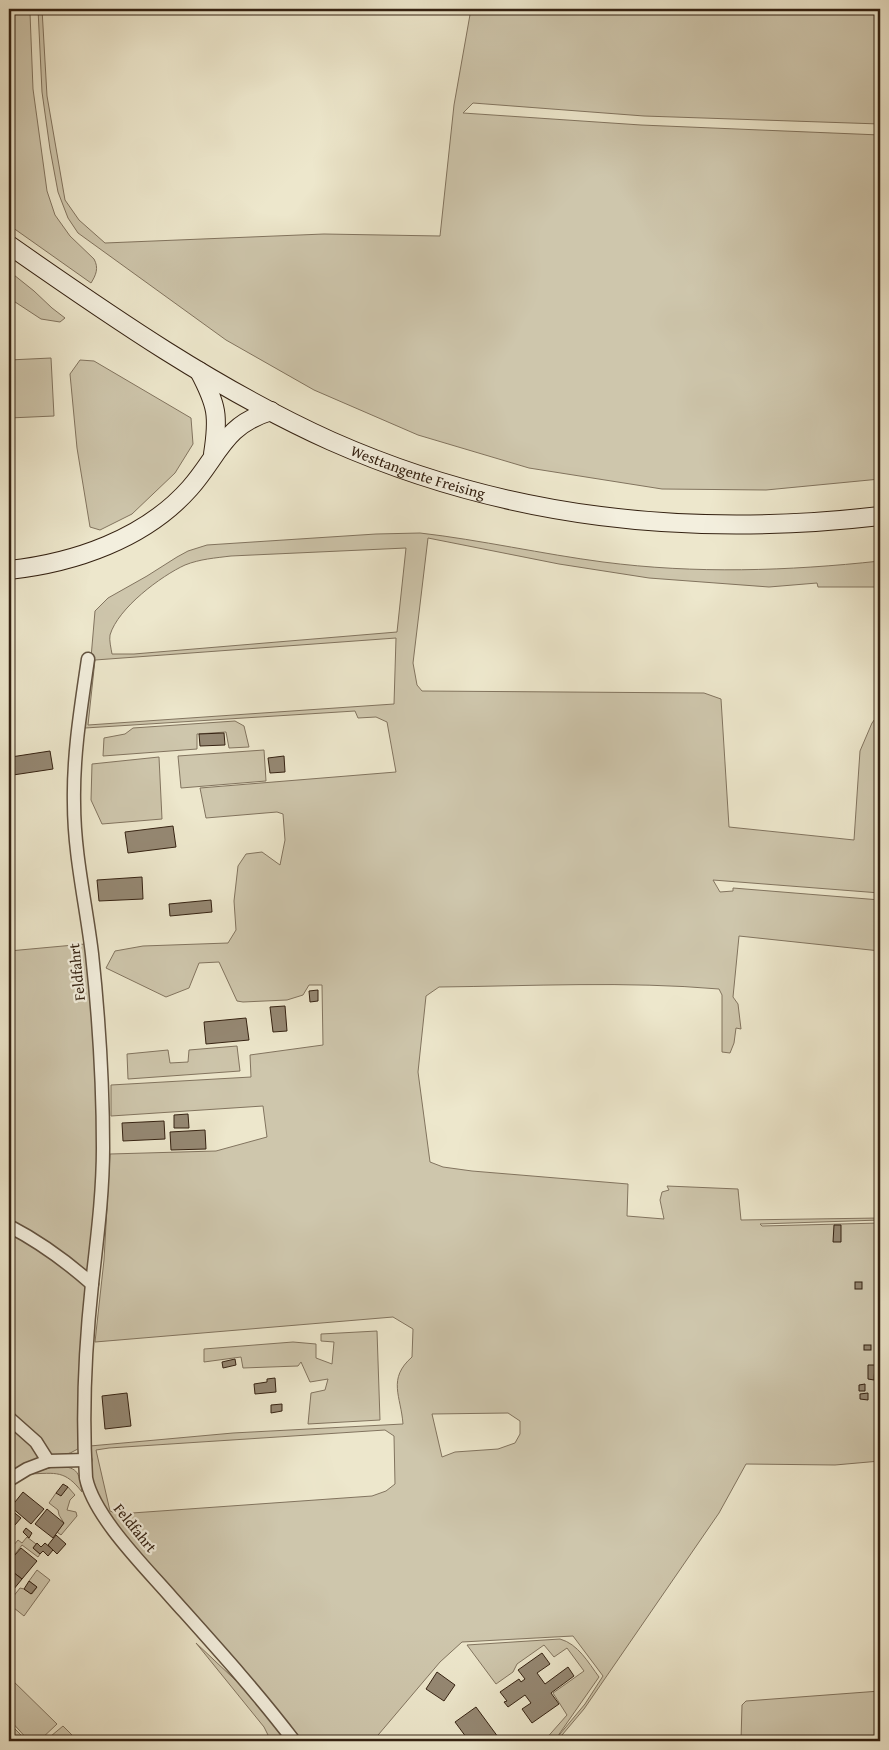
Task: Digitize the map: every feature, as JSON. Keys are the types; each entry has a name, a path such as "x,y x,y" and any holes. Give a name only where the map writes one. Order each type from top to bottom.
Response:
{"main road":[{"name":"Westtangente Freising","path":"9,246 116,320 199,371 270,411 384,463 490,496 603,517 718,526 784,524 880,516"},
{"path":"199,371 212,395 217,416 213,456"},
{"path":"9,570 35,567 74,557 105,546 141,528 170,507 190,489 235,428 255,416 270,411"}],"street":[{"name":"Feldfahrt","path":"88,659 77,732 74,803 78,857 92,953 100,1049 103,1177 84,1382 85,1460 88,1491 97,1507 121,1539 256,1694 294,1741"},
{"path":"9,1226 42,1244 92,1284"},
{"path":"9,1418 36,1442 48,1461"},
{"path":"9,1480 27,1469 48,1461 85,1460"}],"shaded area":[{"path":"9,9 29,9 33,89 47,191 55,215 70,236 94,259 96,271 91,283 9,225"},
{"path":"38,9 42,9 47,96 65,200 79,220 105,243 324,234 440,236 454,105 471,9 880,9 880,124 644,116 473,103 463,113 641,125 880,135 880,479 766,490 662,489 529,468 418,435 314,390 226,340 78,233 68,218 58,192 50,149 42,92"},
{"path":"9,271 65,318 60,322 41,319 9,298"},
{"path":"51,358 54,416 9,418 9,360"},
{"path":"80,360 94,361 191,418 193,444 175,473 132,514 100,530 90,527 77,448 70,374"},
{"path":"420,533 603,562 707,570 776,569 880,561 880,587 818,587 817,583 769,587 649,578 559,564 428,538 413,663 417,685 422,691 704,693 721,699 729,827 854,840 860,751 872,723 880,712 880,893 713,880 720,892 733,891 733,888 880,900 880,951 739,936 733,997 738,1004 741,1029 736,1028 734,1043 730,1053 722,1052 722,995 719,989 649,985 439,987 426,996 418,1072 430,1162 443,1167 472,1171 628,1184 627,1216 664,1219 660,1200 662,1192 669,1190 667,1186 738,1189 741,1220 880,1218 880,1220 760,1224 762,1226 880,1223 880,1461 835,1465 746,1464 719,1513 584,1709 557,1741 544,1741 567,1715 553,1693 584,1671 567,1648 554,1657 544,1645 517,1664 513,1672 496,1684 467,1645 560,1639 572,1645 582,1654 599,1677 555,1740 585,1704 603,1676 573,1636 462,1642 440,1662 373,1741 303,1741 183,1601 125,1537 97,1496 91,1475 90,1446 233,1433 403,1424 397,1388 400,1373 404,1365 412,1357 413,1329 393,1317 95,1342 104,1260 110,1154 216,1151 267,1137 263,1106 111,1116 111,1085 251,1077 250,1055 323,1045 322,985 309,985 303,995 287,1000 237,1001 219,962 199,963 189,988 166,997 106,968 115,951 143,946 228,943 236,930 234,901 238,866 246,854 262,852 280,865 285,840 283,814 277,812 206,818 200,788 396,772 387,722 376,717 358,718 355,711 85,728 95,611 108,598 177,557 207,545","holes":["406,548 397,632 134,654 112,654 110,635 122,614 142,594 164,577 185,565 202,560 231,556","396,638 394,704 88,725 95,660","508,1413 520,1421 520,1434 515,1443 498,1449 455,1452 442,1457 432,1414","385,1430 394,1436 395,1484 386,1491 372,1496 118,1514 110,1511 96,1450"]},
{"path":"235,721 244,726 249,747 229,748 226,732 197,734 197,749 103,756 104,738 125,734 133,728"},
{"path":"264,750 266,781 181,788 178,756"},
{"path":"159,757 162,819 102,824 91,800 92,764"},
{"path":"85,944 95,1024 99,1160 81,1448 33,1462 14,1470 9,1463 9,951"},
{"path":"237,1046 240,1071 128,1079 127,1054 168,1050 170,1063 188,1062 189,1050"},
{"path":"377,1331 380,1420 308,1424 311,1393 325,1390 328,1379 310,1382 301,1362 298,1366 243,1368 241,1357 204,1362 204,1349 293,1342 316,1344 316,1358 332,1364 334,1342 321,1341 321,1334"},
{"path":"55,1466 68,1467 76,1471 80,1479 82,1492 65,1476 53,1473 30,1474"},
{"path":"68,1487 75,1495 70,1500 67,1510 76,1512 77,1516 61,1535 57,1532 64,1523 58,1510 49,1503 56,1493"},
{"path":"27,1537 36,1544 33,1548 40,1554 38,1557 22,1545 12,1558 9,1555 9,1551 18,1540 22,1543"},
{"path":"37,1570 50,1580 24,1616 9,1602 20,1588 32,1594 37,1587 29,1581"},
{"path":"196,1643 249,1693 283,1737 283,1741 271,1741 264,1727"},
{"path":"9,1677 57,1724 39,1741 29,1741 9,1719 9,1715 12,1712 9,1709 11,1694"},
{"path":"880,1691 880,1741 741,1741 742,1705 746,1701"},
{"path":"9,1723 27,1741 9,1741"},
{"path":"63,1726 78,1741 45,1741"}],"building":[{"path":"224,733 225,745 200,746 199,734"},
{"path":"9,734 11,734 13,755 9,755"},
{"path":"50,751 53,769 13,775 11,757"},
{"path":"284,756 285,772 270,773 268,758"},
{"path":"173,826 176,847 128,853 125,832"},
{"path":"142,877 143,899 99,901 97,880"},
{"path":"211,900 212,912 170,916 169,904"},
{"path":"318,990 318,1001 310,1002 309,991"},
{"path":"285,1006 287,1031 273,1032 270,1007"},
{"path":"246,1018 249,1040 206,1044 204,1022"},
{"path":"188,1114 189,1128 174,1128 174,1115"},
{"path":"164,1121 165,1139 123,1141 122,1123"},
{"path":"205,1130 206,1149 171,1150 170,1132"},
{"path":"834,1225 841,1225 841,1242 833,1242"},
{"path":"855,1282 862,1282 862,1289 855,1289"},
{"path":"864,1345 871,1345 871,1350 864,1350"},
{"path":"235,1359 236,1365 223,1368 222,1362"},
{"path":"868,1365 875,1365 874,1380 868,1379"},
{"path":"275,1378 276,1392 255,1394 254,1384 267,1382 267,1379"},
{"path":"865,1384 865,1391 859,1391 859,1385"},
{"path":"127,1393 131,1426 105,1429 102,1396"},
{"path":"868,1393 868,1400 860,1399 860,1394"},
{"path":"282,1404 282,1411 271,1413 271,1405"},
{"path":"63,1484 68,1487 61,1496 56,1493"},
{"path":"23,1492 44,1509 31,1524 11,1507"},
{"path":"47,1509 64,1523 53,1538 35,1524"},
{"path":"11,1510 21,1518 15,1525 9,1520 9,1512"},
{"path":"26,1528 32,1533 29,1538 23,1532"},
{"path":"56,1535 66,1544 57,1554 48,1545"},
{"path":"37,1543 41,1547 45,1543 53,1550 48,1556 43,1551 40,1554 33,1548"},
{"path":"21,1548 37,1561 22,1579 9,1569 9,1562"},
{"path":"9,1569 22,1579 9,1595"},
{"path":"29,1581 37,1587 31,1594 24,1589"},
{"path":"542,1653 550,1664 537,1673 545,1684 568,1667 574,1676 551,1693 559,1704 532,1723 522,1709 531,1703 525,1695 508,1707 504,1702 507,1701 500,1692 519,1679 521,1682 525,1679 518,1670"},
{"path":"437,1672 455,1685 444,1701 426,1689"},
{"path":"476,1707 501,1741 469,1741 455,1722"}]}
